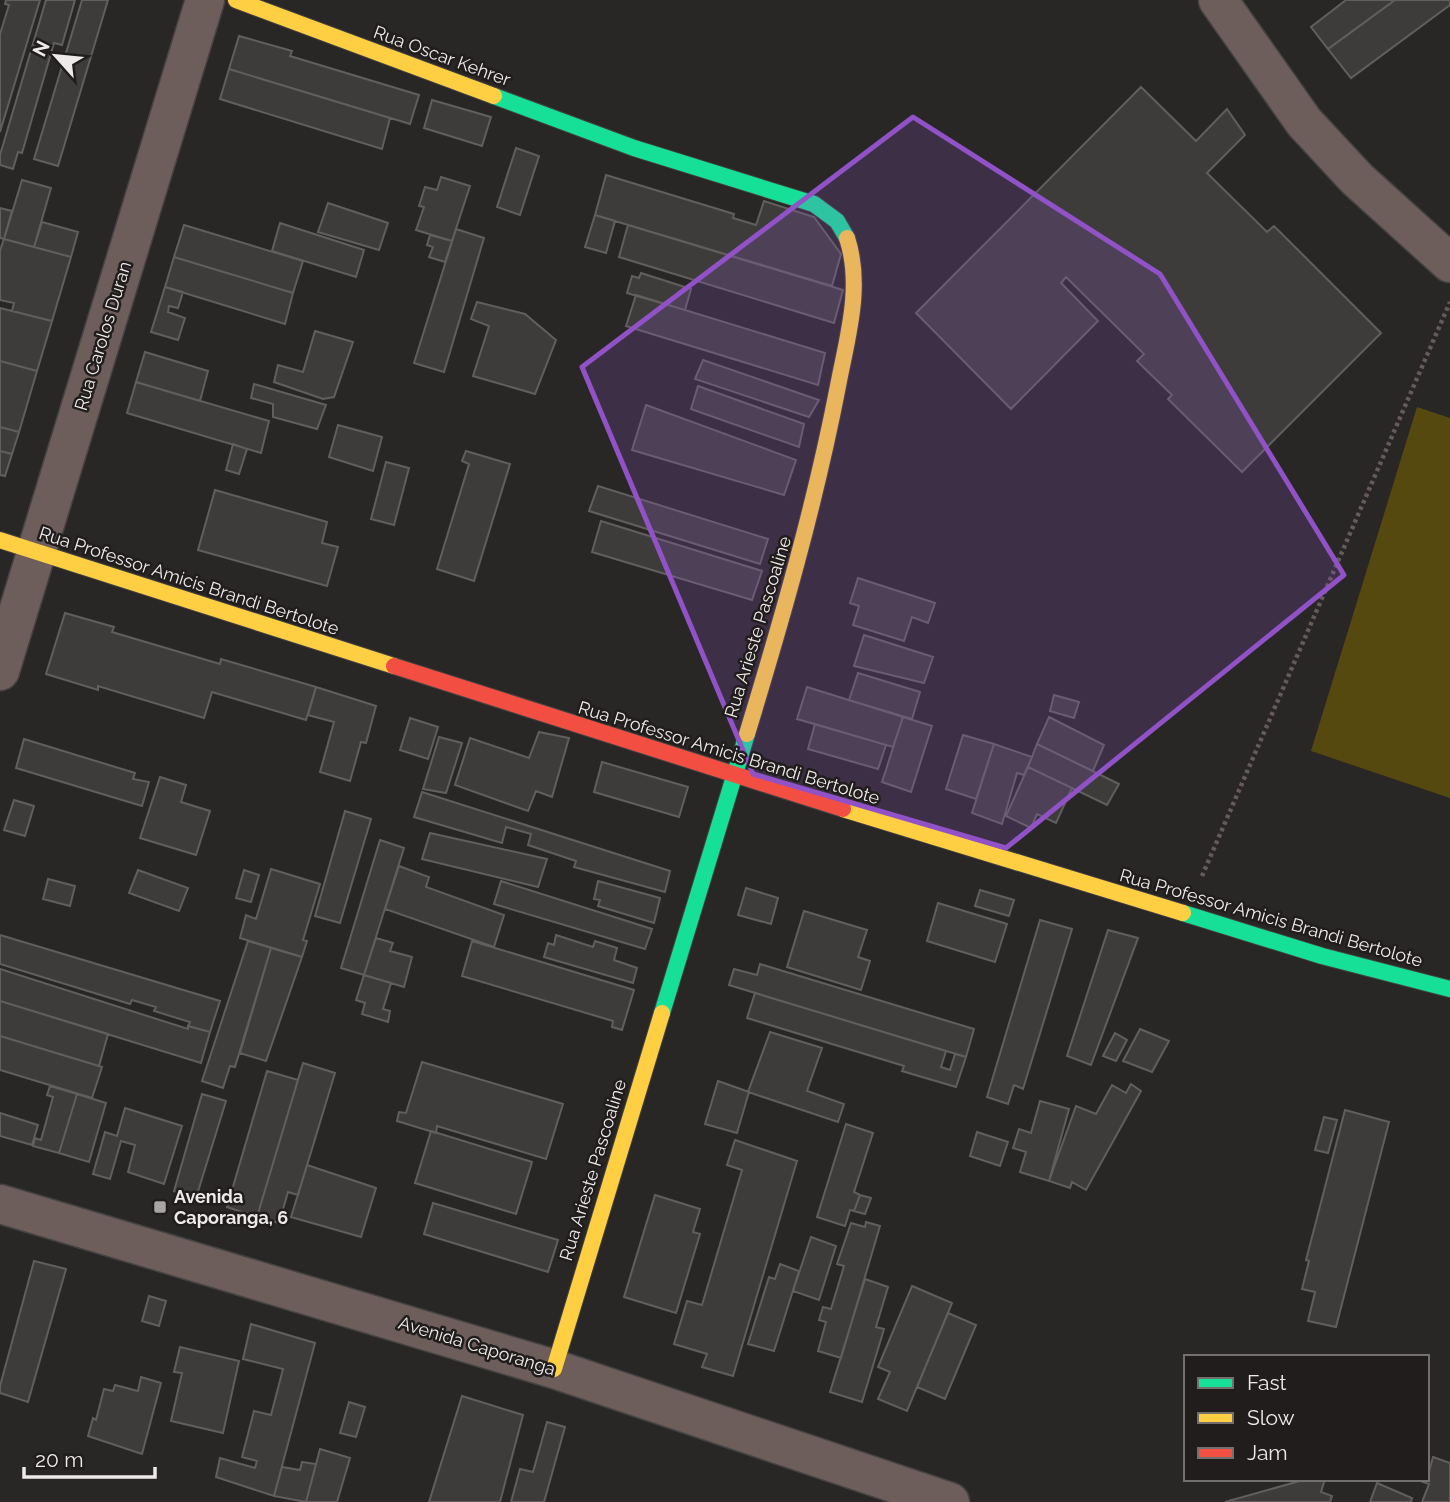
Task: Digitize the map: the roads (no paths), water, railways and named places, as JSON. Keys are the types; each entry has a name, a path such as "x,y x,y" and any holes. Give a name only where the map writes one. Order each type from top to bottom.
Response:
{"street":[{"name":"Rua Carolos Duran","path":"0,671 205,0"},
{"name":"Rua Oscar Kehrer","path":"236,0 634,148"},
{"path":"1218,0 1304,122 1357,178 1450,263"},
{"name":"Rua Arieste Pascoaline","path":"554,1369 732,775 797,569 824,459 850,323 853,281 850,246 838,218 814,204 634,148"},
{"name":"Rua Professor Amicis Brandi Bertolote","path":"0,540 732,775 1322,956 1450,989"},
{"name":"Avenida Caporanga","path":"0,1204 554,1369 950,1502"}],"place":[{"name":"Avenida Caporanga, 6","path":"160,1207"}]}
